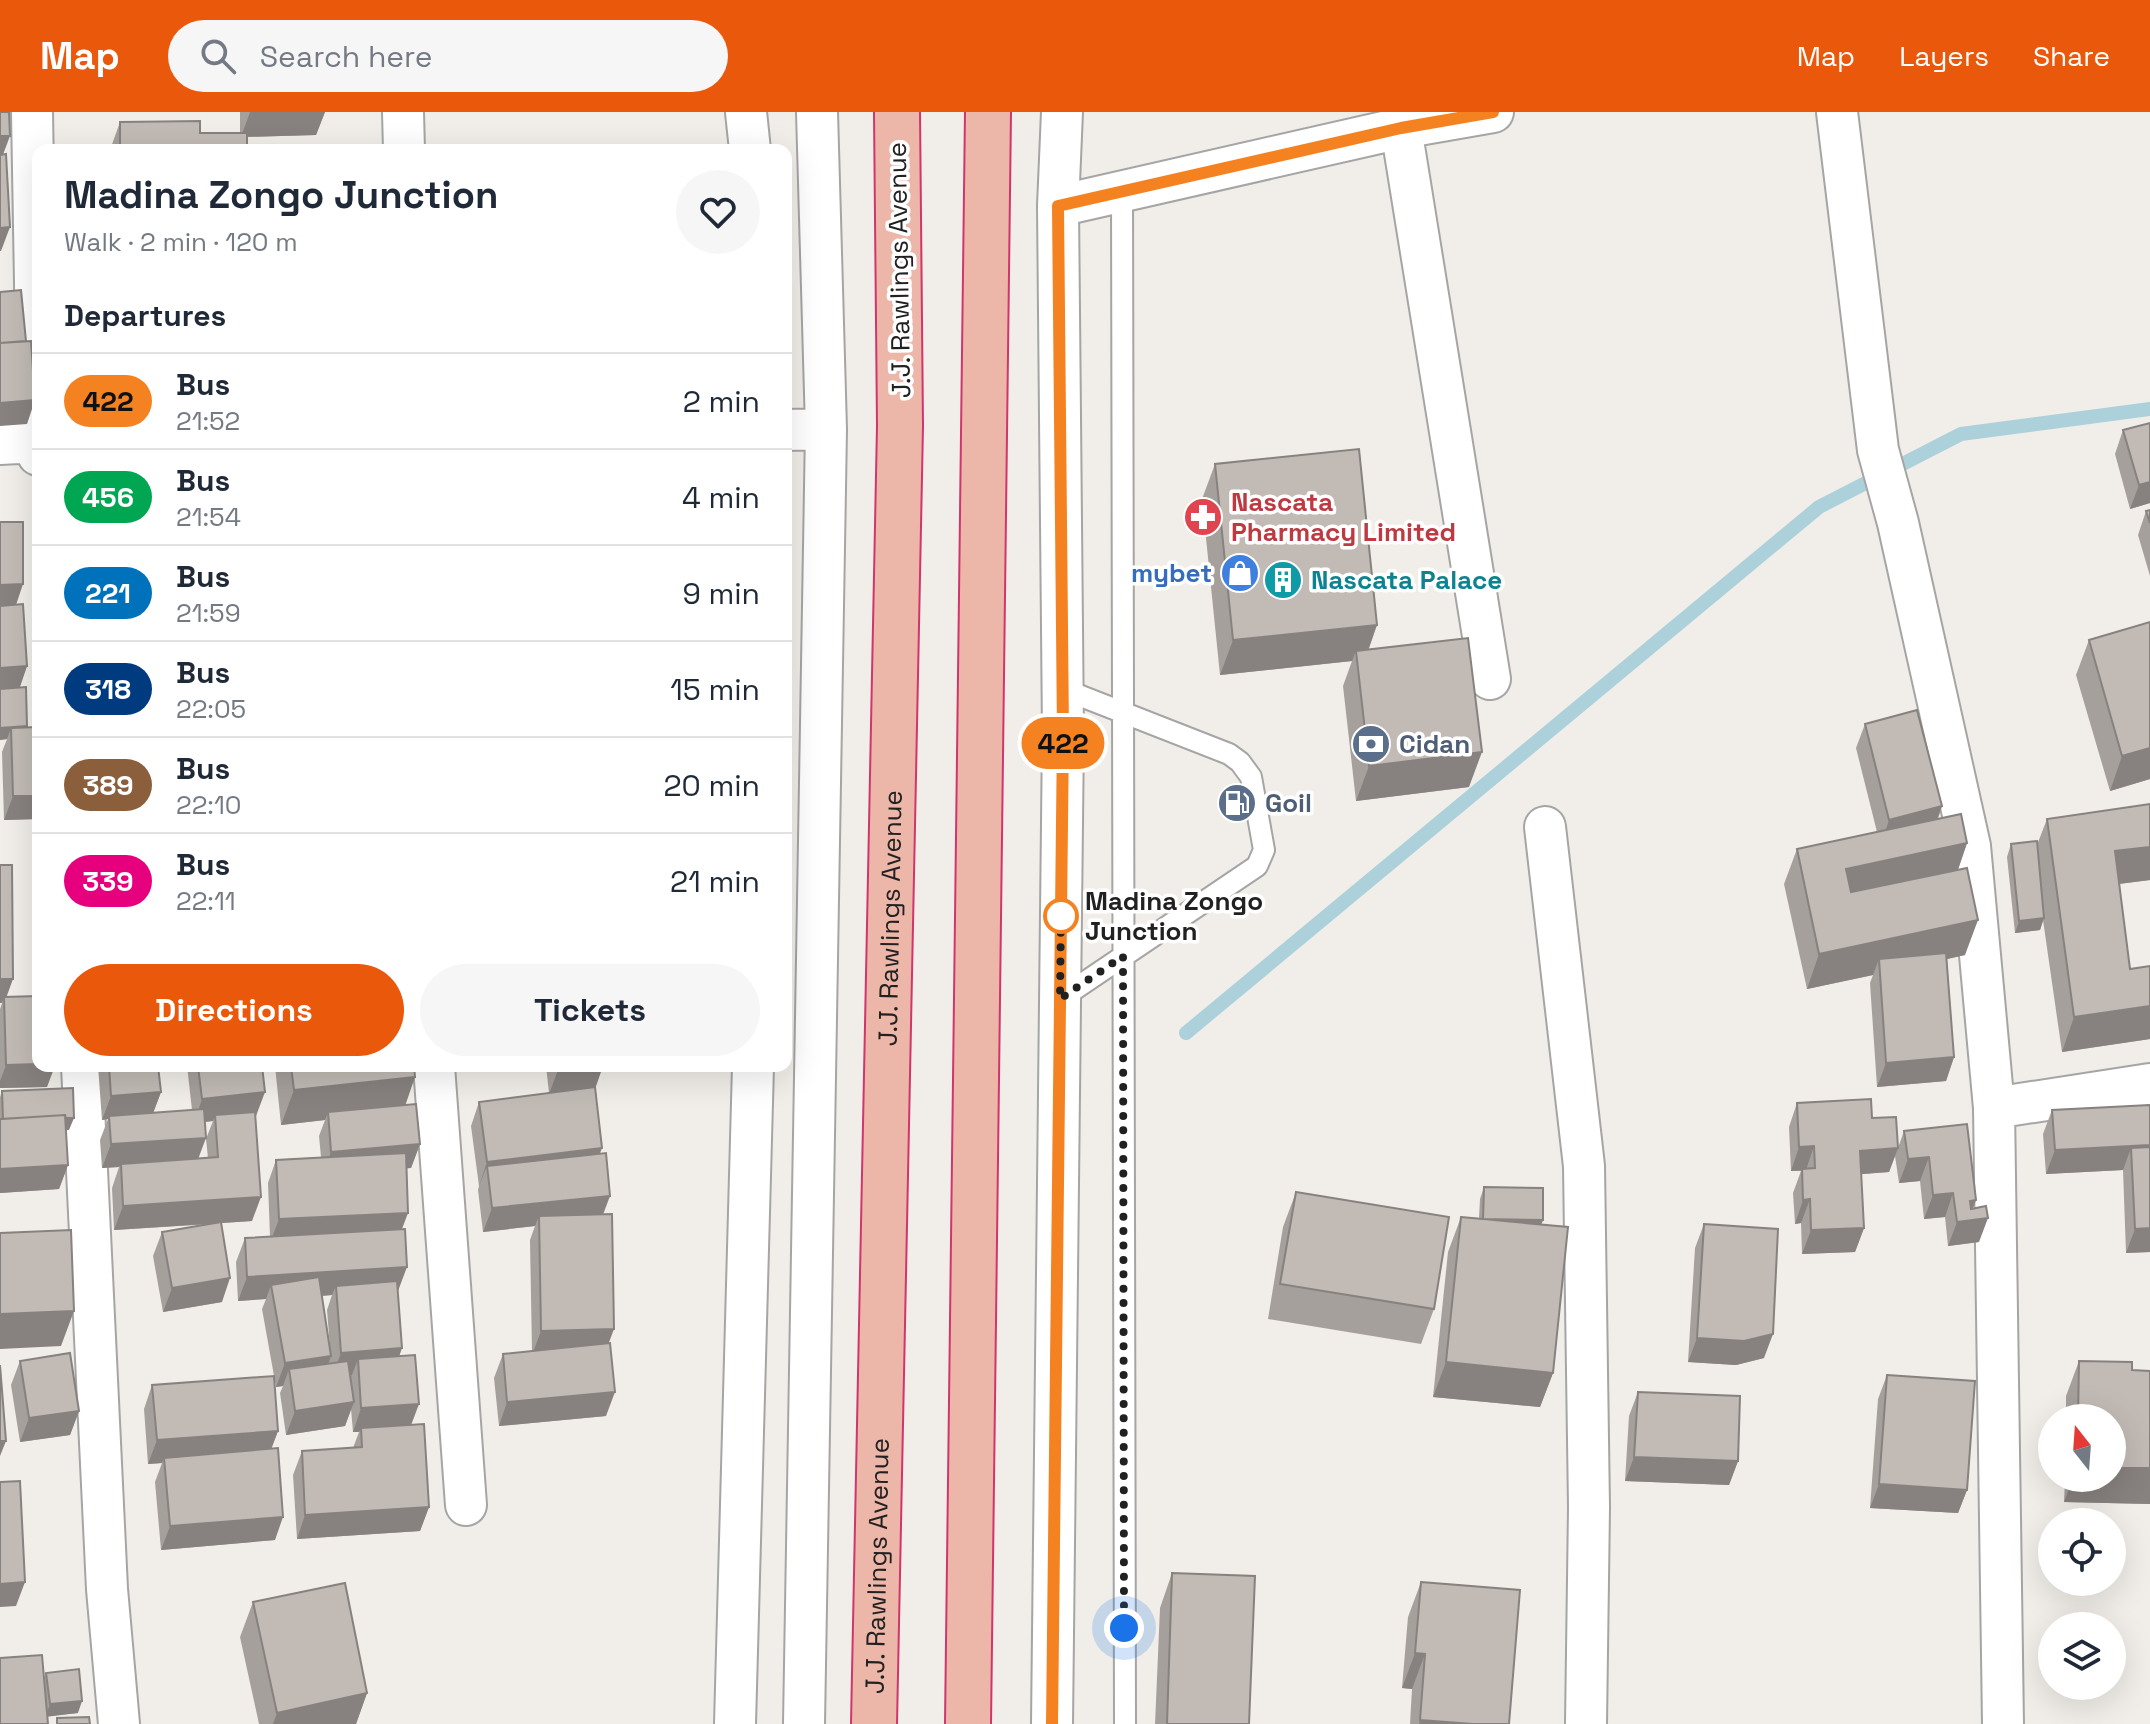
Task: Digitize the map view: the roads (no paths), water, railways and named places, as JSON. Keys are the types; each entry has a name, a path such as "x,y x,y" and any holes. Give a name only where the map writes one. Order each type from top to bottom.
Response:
{"highway":[{"name":"J.J. Rawlings Avenue","path":"874,1724 899,458 901,251 897,112"},
{"path":"968,1724 988,112"}],"street":[{"path":"32,112 33,144"},
{"path":"403,112 404,144"},
{"path":"746,112 749,144"},
{"path":"804,1724 826,429 817,112"},
{"path":"1052,1724 1063,689 1058,206 1062,112"},
{"path":"1837,112 1878,450 1898,523 1970,846 1994,1108 2004,1573 2003,1724"},
{"path":"1058,206 1473,114"},
{"path":"1401,128 1490,679"},
{"path":"792,430 826,429"},
{"path":"0,444 32,442"},
{"path":"1545,827 1584,1166 1589,1507 1586,1724"},
{"path":"82,1072 110,1648 119,1724"},
{"path":"434,1072 466,1505"},
{"path":"735,1724 753,1072"},
{"path":"1994,1108 2150,1084"}],"lane":[{"path":"1122,191 1125,1724"},
{"path":"1060,999 1257,866 1264,850 1251,777 1240,762 1229,754 1063,689"}],"waterway":[{"path":"1186,1033 1819,507 1961,434 2150,409"}],"place":[{"name":"Nascata Pharmacy Limited","path":"1203,517"},
{"name":"mybet","path":"1240,573"},
{"name":"Nascata Palace","path":"1283,580"},
{"name":"Cidan","path":"1371,744"},
{"name":"Goil","path":"1237,803"},
{"name":"Madina Zongo Junction","path":"1061,916"}]}
